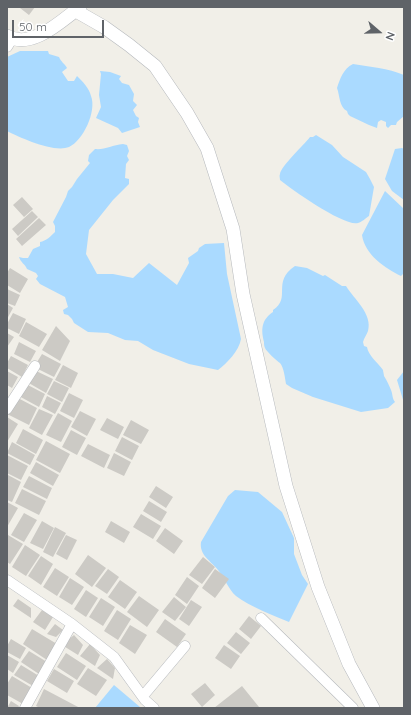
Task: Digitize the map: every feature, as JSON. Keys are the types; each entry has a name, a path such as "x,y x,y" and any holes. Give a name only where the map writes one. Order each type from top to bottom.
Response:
{"street":[{"path":"9,41 43,35 78,9 129,44 155,66 187,113 208,148 233,229 245,302 286,486 318,587 349,664 373,708"},
{"path":"7,409 34,366"},
{"path":"7,580 72,624 114,657 143,696 154,708"},
{"path":"261,618 353,708"},
{"path":"25,708 72,624"},
{"path":"143,696 185,646"}],"water":[{"path":"20,51 48,51 49,54 59,57 67,68 62,72 68,81 74,81 77,76 89,90 92,109 88,125 79,139 69,147 55,148 46,146 29,141 7,131 7,57"},
{"path":"353,64 385,69 404,75 404,116 397,122 396,125 391,125 388,128 386,126 386,122 381,120 378,122 377,128 350,116 342,107 337,88 344,71"},
{"path":"100,71 110,72 121,76 119,79 122,83 129,85 134,94 133,101 137,105 133,110 139,118 138,122 140,127 122,133 118,128 96,118 101,107 99,95"},
{"path":"316,135 332,145 343,157 366,172 370,179 374,187 369,216 361,222 351,223 331,214 295,192 280,180 281,170 284,166 310,137"},
{"path":"123,144 127,145 129,151 127,156 129,160 126,164 125,178 129,179 129,184 113,200 89,230 86,254 97,274 113,274 133,278 149,263 177,285 189,263 188,258 198,251 199,248 205,244 224,243 227,274 241,339 238,348 229,360 218,370 189,364 153,350 138,341 125,340 108,333 88,332 74,323 68,315 64,314 63,310 68,307 65,297 40,284 36,279 38,276 36,273 27,269 19,257 28,258 33,249 40,246 40,242 50,237 55,232 53,222 68,191 90,163 88,161 89,155 95,149 102,149"},
{"path":"395,149 404,149 404,200 392,191 385,179"},
{"path":"385,191 404,209 404,273 401,276 382,265 371,255 362,235"},
{"path":"295,266 307,268 323,276 325,275 342,286 346,286 362,307 368,319 369,325 363,342 364,346 367,347 371,356 383,370 395,402 388,408 361,412 313,397 286,384 280,363 269,354 265,347 262,329 266,318 273,312 281,300 284,278"},
{"path":"404,371 404,403 397,380"},
{"path":"235,490 258,492 282,512 294,538 294,554 302,575 308,584 289,622 269,614 236,596 202,551 201,542 228,496"},
{"path":"114,685 140,707 141,708 95,708"}],"building":[{"path":"35,7 29,15 20,8"},
{"path":"22,197 33,209 24,217 13,205"},
{"path":"32,211 38,217 18,236 12,229"},
{"path":"39,218 46,225 22,246 16,239"},
{"path":"10,268 28,279 20,293 7,285 7,273"},
{"path":"7,289 20,295 15,306 7,303"},
{"path":"7,304 13,308 7,319"},
{"path":"13,313 26,319 19,334 7,328 7,324"},
{"path":"26,322 47,334 39,347 19,336"},
{"path":"56,326 70,341 60,361 42,350"},
{"path":"7,333 14,337 7,347"},
{"path":"19,342 36,351 30,362 14,354"},
{"path":"42,354 61,364 54,377 34,367"},
{"path":"11,356 28,365 22,377 7,368 7,363"},
{"path":"63,365 78,373 71,388 55,380"},
{"path":"34,370 53,379 46,393 27,382"},
{"path":"7,371 18,377 12,388 7,385"},
{"path":"54,381 69,388 62,402 47,394"},
{"path":"24,383 45,394 39,407 17,395"},
{"path":"69,393 83,400 74,418 60,411"},
{"path":"47,396 61,403 55,414 42,407"},
{"path":"16,397 37,408 29,425 7,414"},
{"path":"39,409 53,415 42,435 29,428"},
{"path":"80,411 96,419 87,436 71,427"},
{"path":"58,413 72,421 61,442 46,435"},
{"path":"7,417 18,424 7,442"},
{"path":"107,418 124,427 118,439 100,430"},
{"path":"131,420 149,430 141,444 123,435"},
{"path":"23,429 43,440 36,454 16,443"},
{"path":"71,430 86,438 77,455 62,447"},
{"path":"122,437 139,446 132,460 115,451"},
{"path":"46,441 70,454 60,473 36,460"},
{"path":"12,442 35,455 30,465 7,453"},
{"path":"88,444 110,455 104,468 81,456"},
{"path":"114,453 131,462 124,476 107,468"},
{"path":"7,455 28,466 21,480 7,473"},
{"path":"36,462 59,475 53,486 30,473"},
{"path":"8,475 21,482 12,502 7,500"},
{"path":"29,476 52,488 47,499 23,487"},
{"path":"156,486 173,497 166,508 149,497"},
{"path":"22,489 46,501 39,515 15,503"},
{"path":"149,501 167,512 161,522 143,511"},
{"path":"7,502 18,508 7,527"},
{"path":"24,513 37,520 24,542 11,535"},
{"path":"141,514 161,526 153,539 133,527"},
{"path":"42,521 54,528 43,549 30,543"},
{"path":"111,521 130,532 124,543 105,532"},
{"path":"55,527 66,533 53,557 43,552"},
{"path":"165,528 183,541 174,554 156,541"},
{"path":"8,535 23,544 10,564 7,562"},
{"path":"66,535 77,540 67,560 56,554"},
{"path":"25,545 40,555 26,576 12,567"},
{"path":"88,555 106,568 92,587 75,574"},
{"path":"41,556 53,564 41,585 28,576"},
{"path":"203,557 215,567 202,584 189,575"},
{"path":"55,568 69,577 57,596 43,587"},
{"path":"108,569 119,577 107,594 95,586"},
{"path":"215,569 229,579 215,598 202,588"},
{"path":"187,577 199,586 187,604 175,595"},
{"path":"70,578 84,587 72,605 59,597"},
{"path":"120,580 137,592 125,609 108,597"},
{"path":"86,590 98,598 86,617 74,609"},
{"path":"139,596 159,610 147,627 127,612"},
{"path":"174,597 186,607 175,621 162,612"},
{"path":"101,598 115,607 103,626 89,617"},
{"path":"18,599 31,608 31,618 13,606"},
{"path":"191,600 202,607 189,626 179,619"},
{"path":"42,610 53,617 45,630 33,622"},
{"path":"117,610 131,619 118,640 104,631"},
{"path":"249,616 261,626 251,639 239,629"},
{"path":"165,619 186,634 177,647 156,632"},
{"path":"55,624 63,630 56,637 47,634"},
{"path":"130,625 147,635 135,654 119,643"},
{"path":"32,629 57,644 47,660 23,644"},
{"path":"236,632 250,643 241,654 227,643"},
{"path":"74,635 83,645 78,655 62,645"},
{"path":"11,639 26,648 20,659 7,652 7,646"},
{"path":"90,644 100,655 95,666 80,656"},
{"path":"224,645 240,656 231,669 215,658"},
{"path":"29,651 47,662 39,674 21,662"},
{"path":"66,653 86,666 77,680 57,667"},
{"path":"7,655 19,662 13,673 7,669"},
{"path":"107,659 115,668 113,679 97,668"},
{"path":"21,665 39,676 33,686 14,675"},
{"path":"88,668 107,680 96,696 77,684"},
{"path":"54,669 74,681 67,693 47,681"},
{"path":"12,676 32,688 23,704 7,695 7,684"},
{"path":"205,683 215,695 202,707 191,694"},
{"path":"242,686 259,707 258,708 214,708"},
{"path":"44,689 80,708 40,708 36,706"},
{"path":"11,701 19,706 18,708 7,708"}]}
